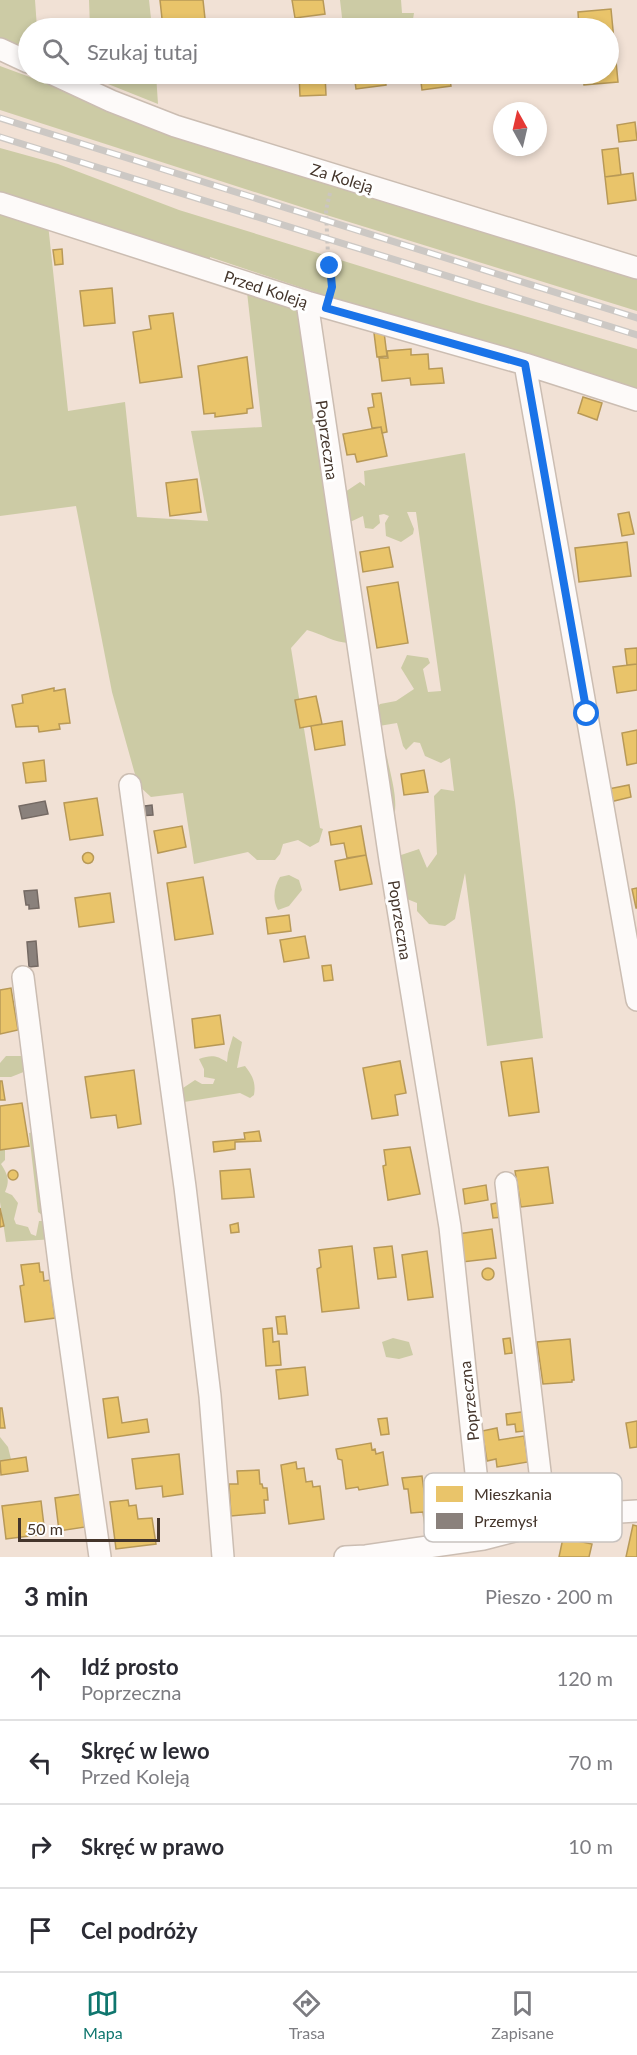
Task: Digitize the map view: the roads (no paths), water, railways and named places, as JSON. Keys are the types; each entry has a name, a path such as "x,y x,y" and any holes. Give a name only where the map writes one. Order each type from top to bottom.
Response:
{"street":[{"path":"0,50 18,58"},
{"name":"Za Koleją","path":"74,84 111,102 175,126 637,268"},
{"name":"Przed Koleją","path":"0,203 316,305 525,364 637,400"},
{"name":"Poprzeczna","path":"316,305 392,871 450,1227 476,1473"},
{"path":"525,364 637,1000"},
{"path":"130,785 185,1187 209,1384 223,1557"},
{"path":"23,977 60,1279 100,1557"},
{"path":"506,1183 540,1473"},
{"path":"622,1512 637,1511"},
{"path":"345,1557 462,1542"}],"railway":[{"path":"0,118 637,318"},
{"path":"0,137 637,335"}]}
